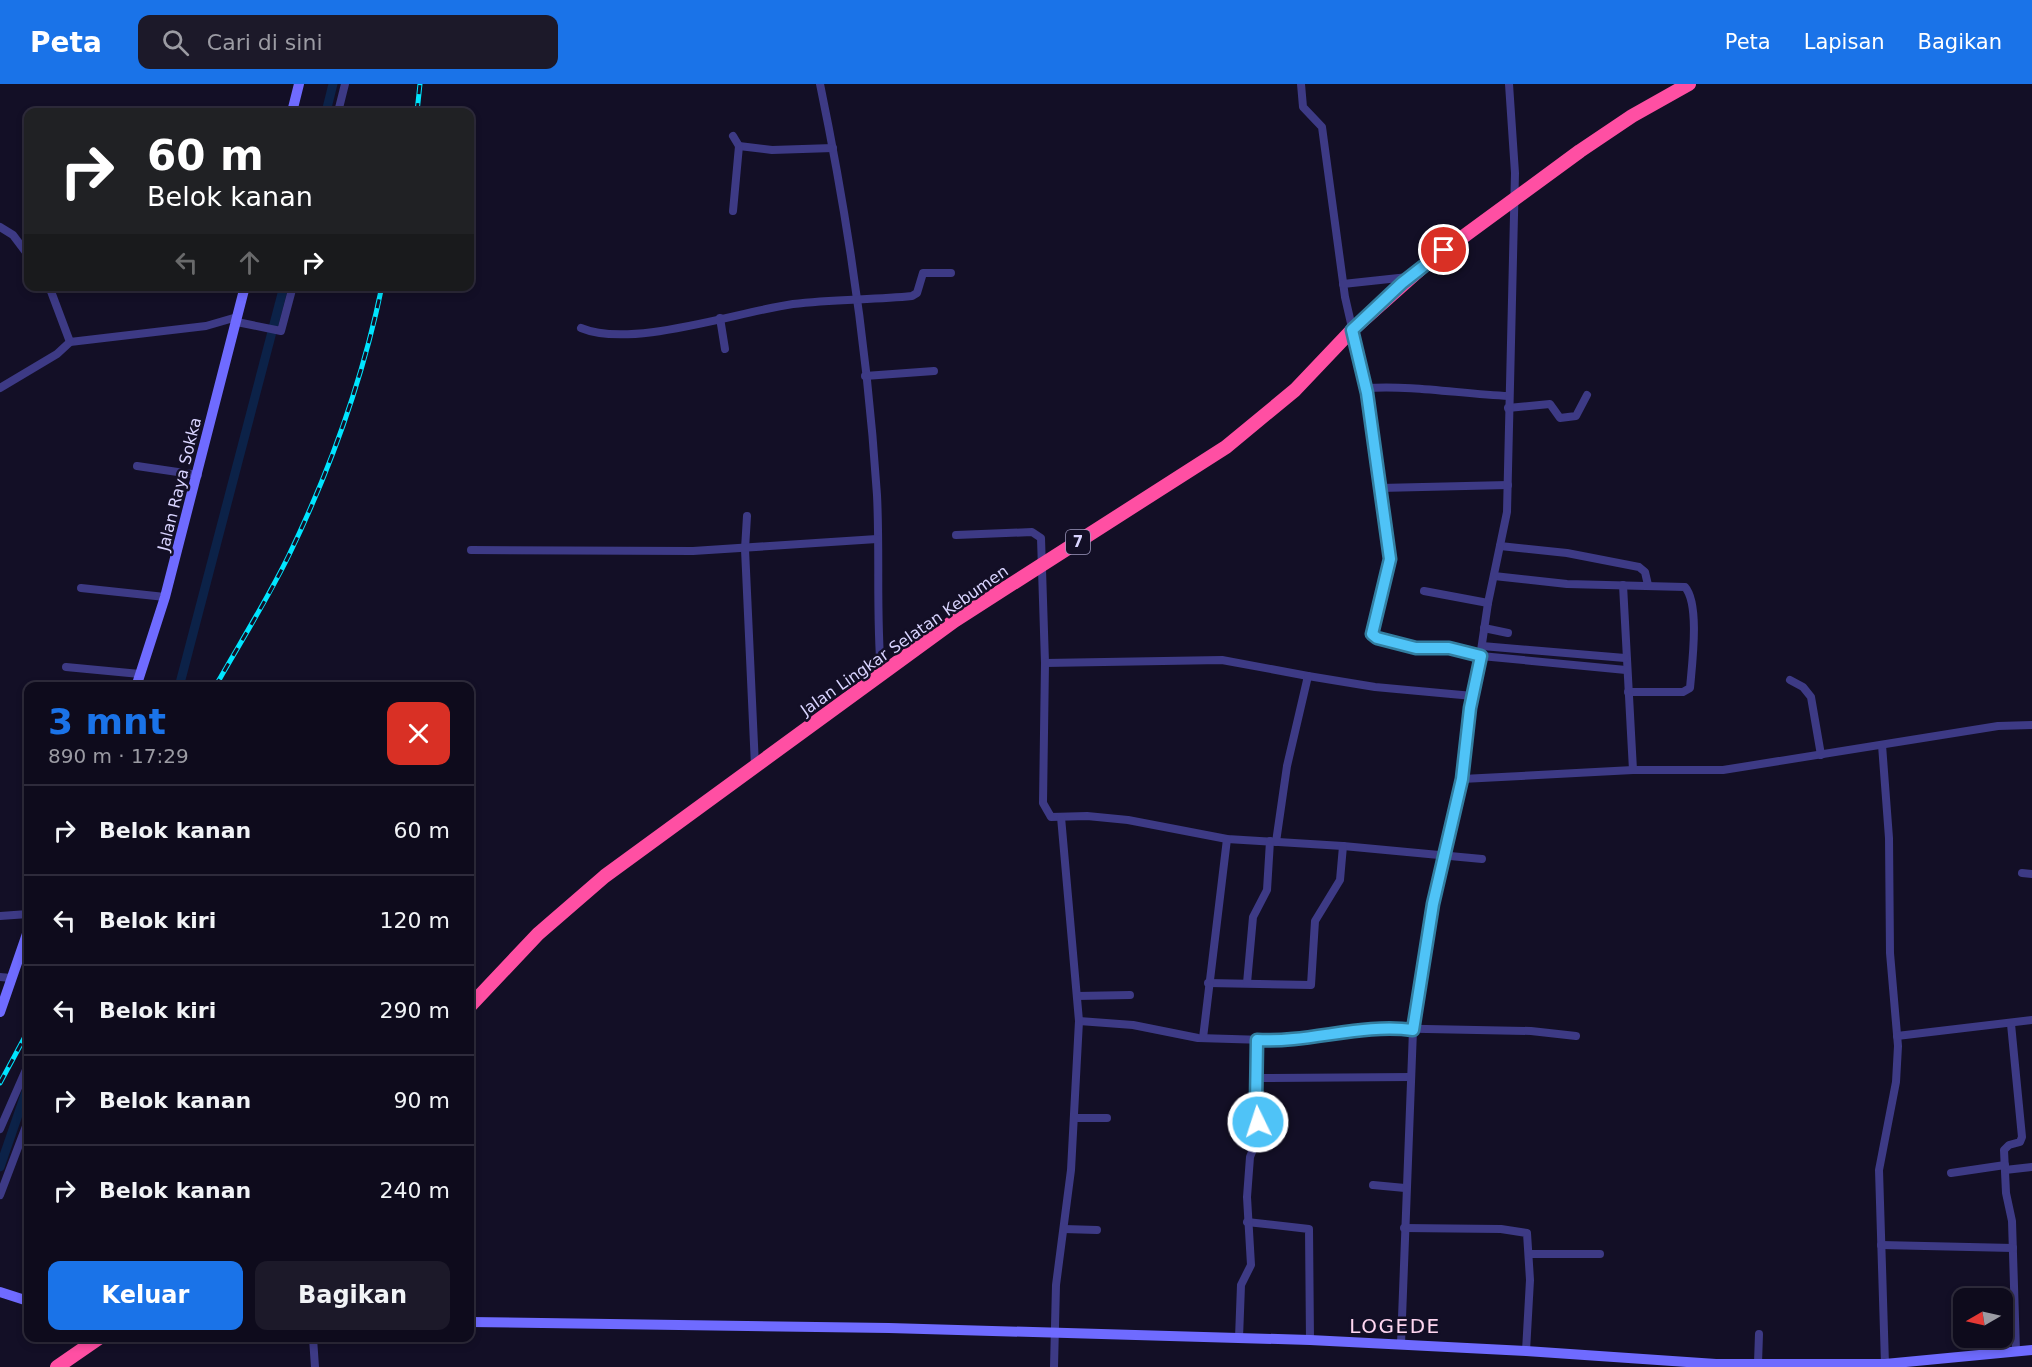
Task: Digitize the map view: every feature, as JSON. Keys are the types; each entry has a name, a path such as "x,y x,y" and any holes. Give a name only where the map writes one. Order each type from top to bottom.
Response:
{"highway":[{"name":"Jalan Lingkar Selatan Kebumen","path":"474,1002 560,913 654,839 755,768 954,621 1233,443 1295,390 1352,330 1410,277 1515,197 1632,116 1689,84"},
{"path":"57,1367 93,1342"}],"street":[{"path":"293,108 299,84"},
{"path":"339,108 345,84"},
{"path":"820,84 833,148 865,376 876,488 881,673"},
{"path":"1301,84 1303,107 1322,127 1344,284 1366,388 1390,559 1372,634 1377,638 1416,648 1449,648 1481,656 1626,670"},
{"path":"1401,1344 1405,1188 1413,1030 1431,915 1462,779 1488,603 1507,512 1515,197 1509,84"},
{"path":"733,136 739,146 733,211"},
{"path":"739,146 772,150 833,148"},
{"path":"0,227 13,236 24,250"},
{"path":"581,328 597,334 632,335 792,304 915,296 923,273 951,273"},
{"path":"1344,284 1410,277"},
{"path":"51,291 70,342"},
{"name":"Jalan Raya Sokka","path":"138,682 165,597 245,291"},
{"path":"0,388 57,354 70,342 206,326 237,320 277,331 282,329 292,291"},
{"path":"720,318 724,349"},
{"path":"865,376 934,371"},
{"path":"1366,388 1399,386 1438,392 1509,396"},
{"path":"1508,408 1550,404 1560,418 1576,417 1587,395"},
{"path":"137,466 198,475"},
{"path":"1380,488 1508,485"},
{"path":"747,516 745,549 755,768"},
{"path":"956,535 1035,532 1041,538 1040,565 1045,663 1043,803 1047,814 1061,817 1087,816 1128,820 1227,839 1343,846 1482,859"},
{"path":"471,550 745,549 877,539"},
{"path":"1500,546 1559,552 1639,567 1645,572 1648,585"},
{"path":"1494,576 1567,584 1685,587 1690,592 1693,646 1690,688 1683,692 1628,692"},
{"path":"1623,585 1625,658 1633,770"},
{"path":"81,588 165,597"},
{"path":"1424,591 1488,603"},
{"path":"1484,628 1508,633"},
{"path":"1482,646 1625,658"},
{"path":"1045,663 1222,660 1375,687 1473,696"},
{"path":"66,667 140,674"},
{"path":"1247,984 1253,917 1267,890 1273,841 1287,766 1308,676"},
{"path":"1790,680 1803,687 1811,697 1821,755"},
{"path":"1462,779 1633,770 1704,771 1821,755 1998,726 2032,725"},
{"path":"1882,745 1889,838 1890,953 1897,1036 1897,1070 1879,1170 1885,1364"},
{"path":"1054,1367 1056,1285 1064,1229 1074,1118 1079,1021 1061,817"},
{"path":"1203,1038 1227,839"},
{"path":"1208,983 1311,985 1315,921 1340,880 1343,846"},
{"path":"2022,873 2032,874"},
{"path":"0,916 24,914"},
{"path":"0,1012 5,977 24,939"},
{"path":"1077,996 1130,995"},
{"path":"1897,1036 2032,1020"},
{"path":"1079,1021 1203,1038 1257,1040 1305,1039 1377,1028 1531,1031 1576,1036"},
{"path":"2011,1024 2022,1137 2020,1142 2004,1148 2013,1248 2016,1351"},
{"path":"1239,1338 1241,1285 1251,1265 1247,1222 1250,1161 1258,1137 1257,1040"},
{"path":"0,1129 24,1074"},
{"path":"1257,1078 1411,1077"},
{"path":"1074,1118 1107,1118"},
{"path":"0,1195 24,1132"},
{"path":"1951,1173 2032,1167"},
{"path":"1373,1185 1405,1188"},
{"path":"1247,1222 1309,1228 1310,1340"},
{"path":"1404,1228 1524,1232 1528,1235 1526,1351"},
{"path":"1064,1229 1097,1230"},
{"path":"1881,1245 2013,1248"},
{"path":"1529,1254 1600,1254"},
{"path":"0,1292 24,1300"},
{"path":"474,1322 889,1328 1310,1340 1526,1351 1607,1362 1672,1364 1921,1364 2032,1350"},
{"path":"1758,1363 1759,1334"},
{"path":"313,1342 315,1367"}],"waterway":[{"path":"327,108 333,84"},
{"path":"180,682 283,291"},
{"path":"0,1167 24,1098"}],"railway":[{"path":"417,108 420,84"},
{"path":"218,682 281,572 318,490 355,389 381,291"},
{"path":"0,1083 24,1038"}],"district":[{"name":"LOGEDE","path":"1395,1326"}],"route":[{"path":"1258,1122 1257,1040 1318,1038 1377,1028 1413,1030 1433,904 1462,779 1470,708 1481,656 1449,648 1416,648 1375,638 1372,634 1390,559 1384,529 1380,480 1367,393 1362,364 1352,330 1402,283 1444,250"}]}
